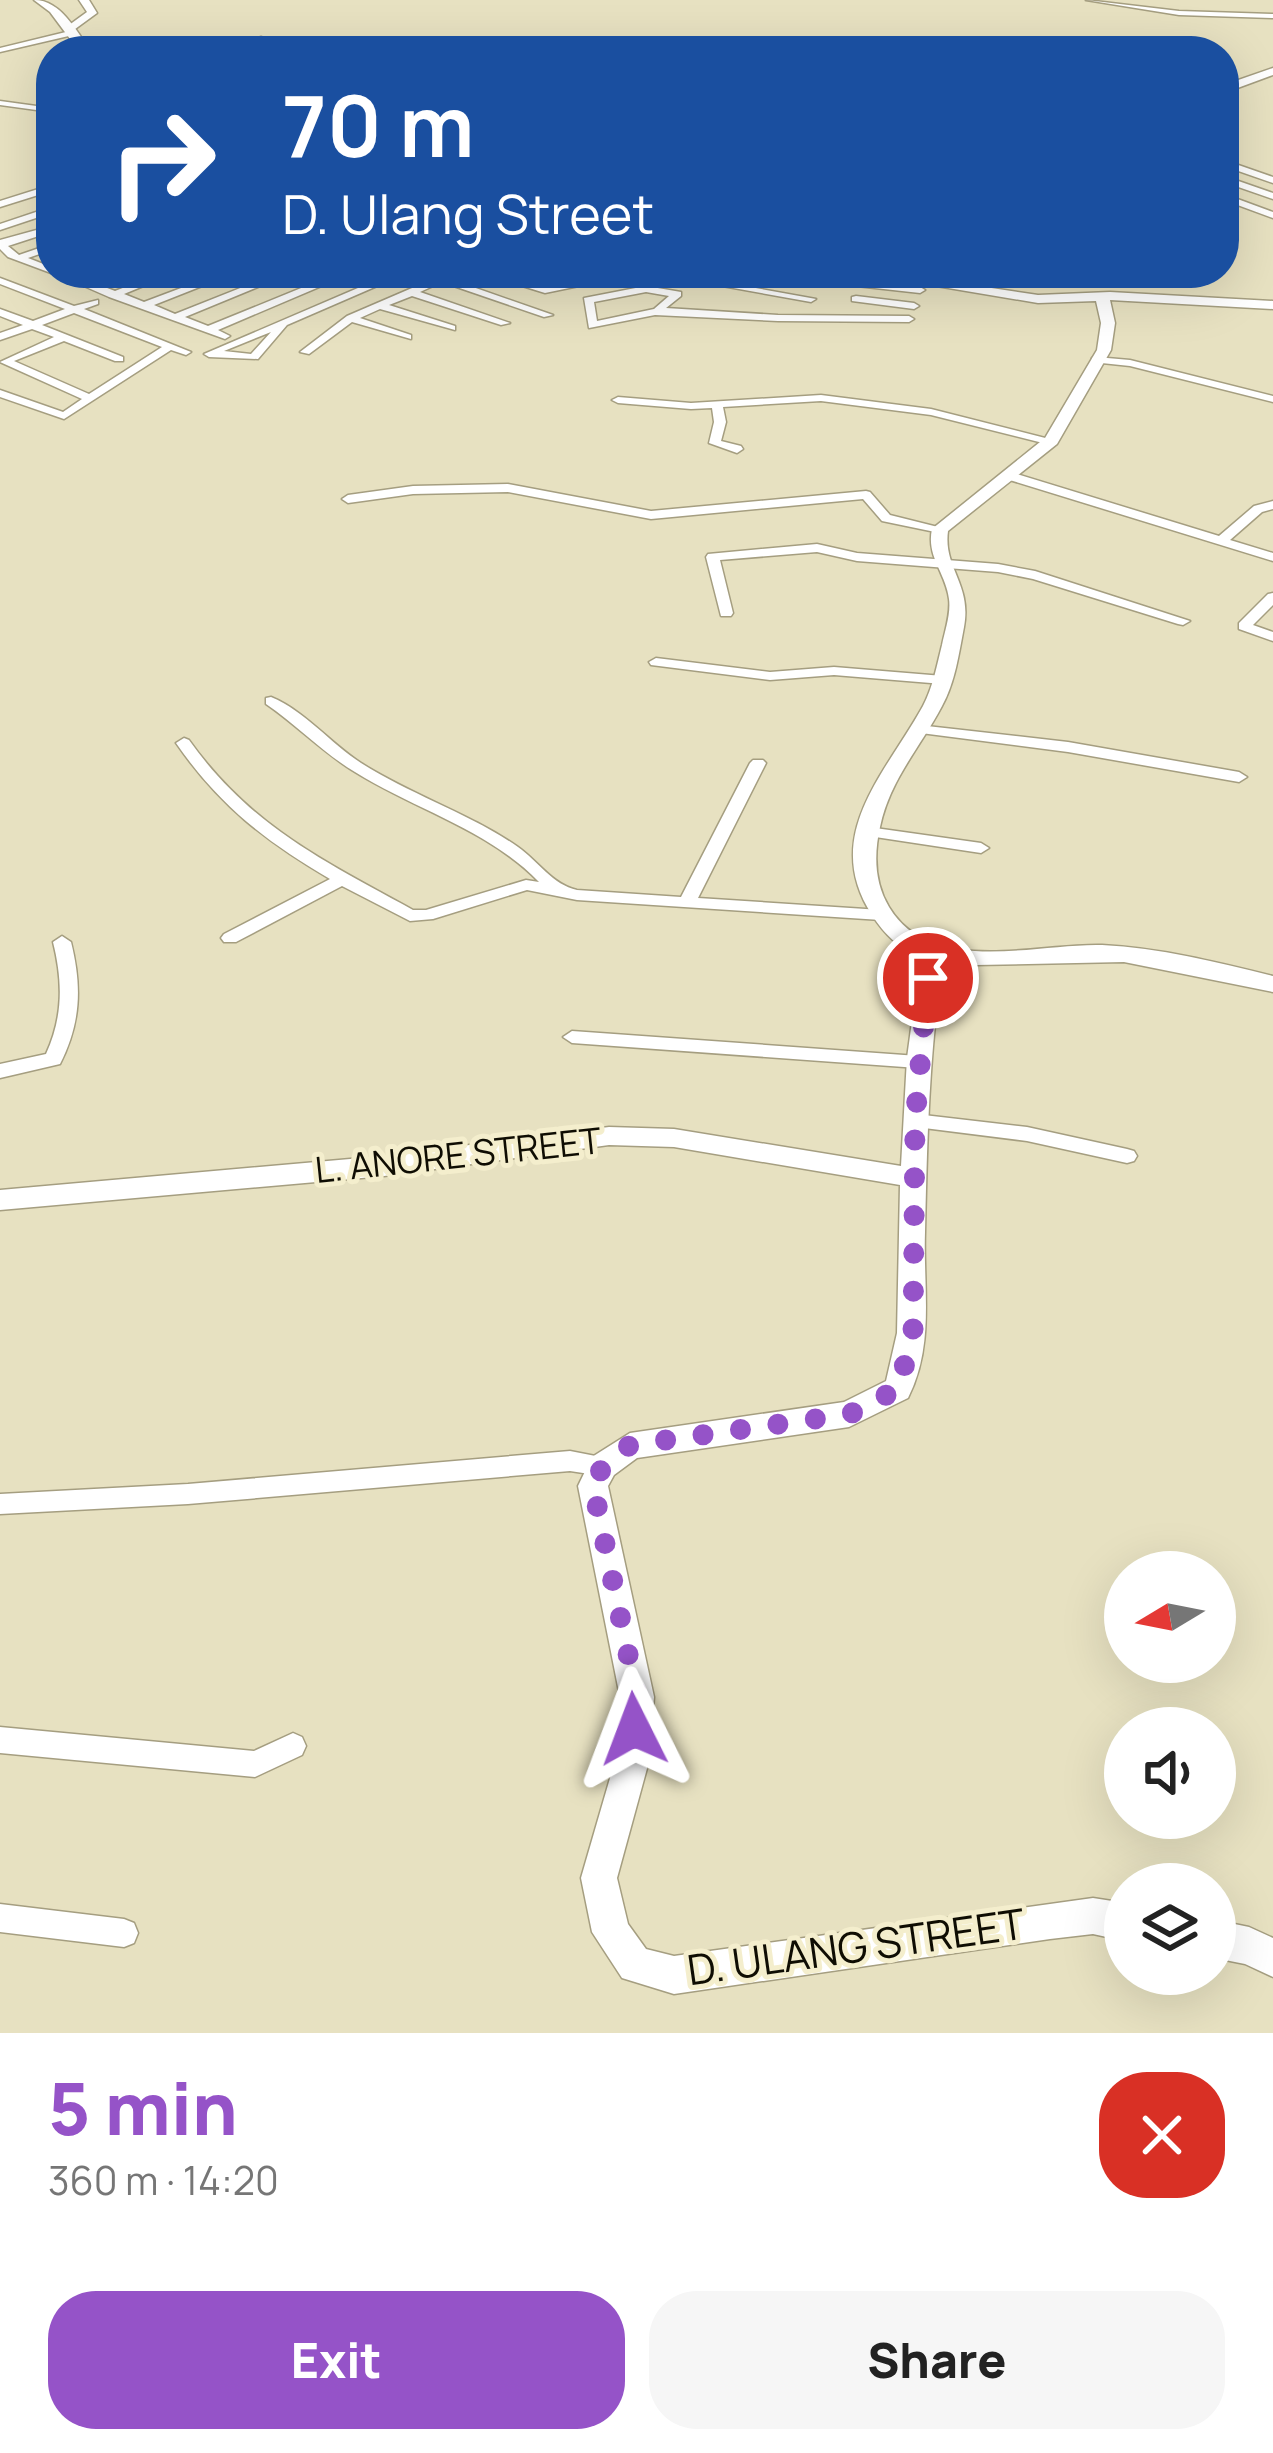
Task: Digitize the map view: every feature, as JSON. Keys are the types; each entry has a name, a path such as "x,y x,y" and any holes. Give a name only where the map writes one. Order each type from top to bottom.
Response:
{"main road":[{"path":"39,0 55,10 73,36"},
{"path":"1239,83 1273,71"}],"street":[{"path":"54,36 69,32 92,13 84,0"},
{"path":"1089,0 1179,13 1273,16"},
{"path":"1244,12 1258,5"},
{"path":"0,50 36,41"},
{"path":"0,103 36,108"},
{"path":"1239,168 1273,180"},
{"path":"1239,184 1273,196"},
{"path":"0,204 36,193"},
{"path":"32,194 36,195"},
{"path":"1239,202 1273,214"},
{"path":"0,227 36,215"},
{"path":"1,244 36,234"},
{"path":"1,244 36,264"},
{"path":"20,258 36,252"},
{"path":"0,281 188,352 254,357 285,322"},
{"path":"99,288 225,336"},
{"path":"0,338 130,288"},
{"path":"145,305 190,288"},
{"path":"176,317 244,288"},
{"path":"208,330 309,288 324,294"},
{"path":"209,354 367,288"},
{"path":"400,288 505,322"},
{"path":"304,352 352,318 421,288"},
{"path":"466,288 551,320 538,289"},
{"path":"535,288 546,288"},
{"path":"702,314 729,288"},
{"path":"745,288 811,299"},
{"path":"792,318 822,288"},
{"path":"659,309 677,294 646,290 588,300 593,326 629,311 659,309 908,322 921,288"},
{"path":"965,288 1038,299 1102,296 1273,305"},
{"path":"746,317 772,292"},
{"path":"1102,296 1108,338 1051,441 940,529 937,540 959,613 943,680 878,795 863,861 881,915 904,940 933,951 987,957 1135,956 1273,984"},
{"path":"838,319 858,297 914,306"},
{"path":"380,306 451,328"},
{"path":"0,312 119,359"},
{"path":"352,318 380,334 407,337"},
{"path":"64,337 5,361 91,399"},
{"path":"2,396 64,416 170,346"},
{"path":"1096,360 1130,363 1273,399"},
{"path":"618,400 717,404 821,398 931,412 1051,441"},
{"path":"717,404 720,422 715,443 737,449"},
{"path":"1007,476 1273,557"},
{"path":"348,499 413,490 508,488 651,515 866,496 886,518 940,529"},
{"path":"1222,539 1258,509 1273,505"},
{"path":"727,613 713,561 718,554 817,548 857,557 1036,575 1183,620"},
{"path":"1273,597 1244,626 1273,637"},
{"path":"656,662 770,676 834,671 943,680"},
{"path":"271,701 304,722 353,765 468,826 545,877 556,890"},
{"path":"917,729 1068,747 1240,777"},
{"path":"184,743 202,774 245,819 414,916 526,885 881,915"},
{"path":"687,902 758,763"},
{"path":"868,832 981,848"},
{"path":"230,938 344,878"},
{"path":"0,1071 53,1059 58,1049 74,986 62,942"},
{"path":"0,1504 188,1494 570,1460 603,1466 630,1445 850,1414 898,1389 913,1334 918,1063 933,951"},
{"path":"572,1037 918,1063"},
{"path":"915,1121 1027,1134 1127,1156"},
{"name":"L. ANORE STREET","path":"0,1200 384,1166 609,1136 674,1138 914,1178"},
{"name":"D. ULANG STREET","path":"603,1466 593,1486 595,1510 637,1697 632,1761 599,1878 611,1932 635,1965 674,1975 1050,1920 1104,1918"},
{"path":"0,1740 255,1764 293,1746"},
{"path":"0,1918 124,1933"},
{"path":"1236,1943 1273,1958"}],"route":[{"path":"634,1729 637,1697 593,1486 603,1466 630,1445 850,1414 898,1389 913,1334 915,1121 928,978"}]}
